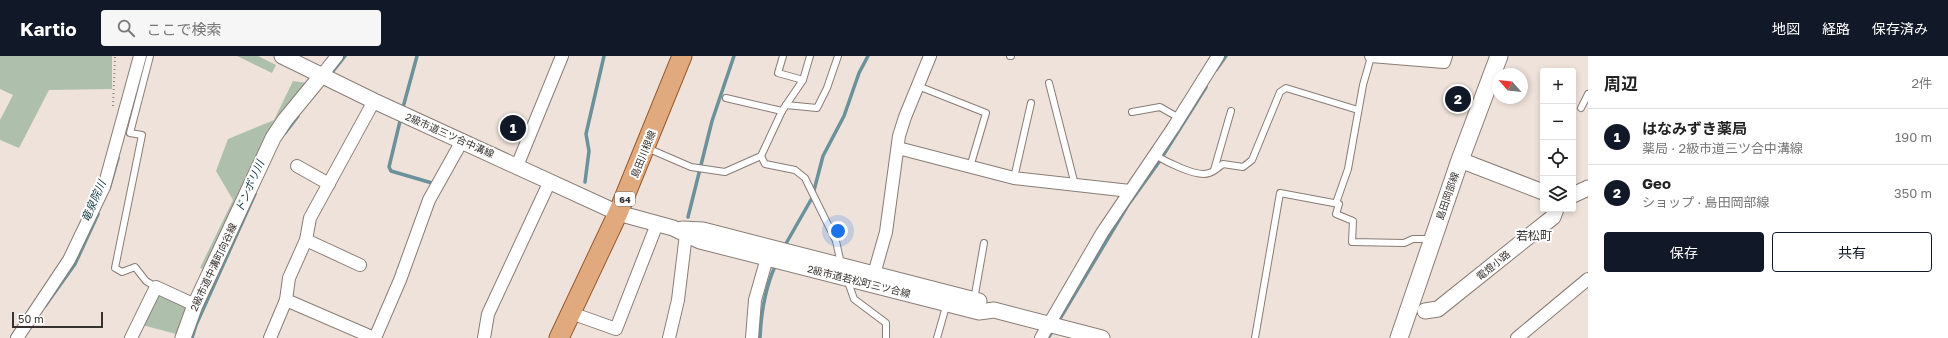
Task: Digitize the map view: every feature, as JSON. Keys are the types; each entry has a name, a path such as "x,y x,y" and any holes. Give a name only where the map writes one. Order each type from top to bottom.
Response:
{"main road":[{"name":"島田川根線","path":"559,338 618,214 682,56"},
{"name":"島田岡部線","path":"1399,338 1460,160 1499,56"}],"street":[{"path":"17,338 69,260 104,187 140,56"},
{"name":"2級市道三ツ合中溝線","path":"282,56 374,101 550,181 618,214"},
{"path":"322,75 337,56"},
{"path":"517,166 562,56"},
{"path":"872,279 886,232 899,136 905,117 930,56"},
{"path":"1370,56 1444,62 1446,56"},
{"path":"1041,338 1094,245 1179,118 1212,57"},
{"name":"2級市道中溝町向谷線","path":"183,338 195,305 273,138 285,120 322,75"},
{"path":"270,338 286,300 289,278 306,240 310,218 374,101"},
{"path":"286,300 374,338 400,280 429,200 462,141"},
{"path":"898,148 1014,178 1130,191"},
{"path":"1460,160 1540,191"},
{"path":"297,166 329,184"},
{"path":"484,338 488,314 550,181"},
{"path":"1576,194 1588,188"},
{"name":"電燈小路","path":"1425,311 1438,309 1553,217 1555,212"},
{"name":"2級市道若松町三ツ合線","path":"618,214 679,231 700,241 767,258 844,272 949,299 979,312 994,310 1102,338"},
{"path":"571,313 616,329 657,224"},
{"path":"669,338 678,300 679,231 703,230 844,272"},
{"path":"306,240 360,265"},
{"path":"752,338 755,300 767,258"},
{"path":"1517,338 1588,279"},
{"path":"131,338 156,287 195,305"},
{"path":"949,299 980,301 994,310"}],"lane":[{"path":"150,56 130,133 142,135 114,268 122,272 135,267 146,281 156,287"},
{"path":"783,56 778,73 803,80"},
{"path":"645,148 691,167 725,172 761,156 782,111 803,80 810,56"},
{"path":"786,104 817,108 827,88 838,56"},
{"path":"1336,203 1348,169 1362,85 1370,56"},
{"path":"1050,83 1075,185"},
{"path":"918,86 986,113 970,167"},
{"path":"1155,154 1166,162 1200,174 1209,174 1223,164 1243,168 1252,160 1280,92 1286,88 1358,110"},
{"path":"1581,108 1588,94"},
{"path":"726,98 782,111"},
{"path":"1014,178 1031,103"},
{"path":"1132,112 1160,107 1179,118"},
{"path":"1214,170 1231,111"},
{"path":"761,156 765,164 795,170 805,178 836,241 844,272 854,299 886,323 886,338"},
{"path":"1255,338 1280,193 1339,204 1336,214 1353,221 1352,242 1404,243 1413,239 1432,239"},
{"path":"974,300 984,243"},
{"path":"937,338 949,299"}],"path":[{"path":"113,110 115,56"}],"green space":[{"path":"0,56 112,56 112,89 49,90 19,148 0,140 0,120 13,95 0,89"},
{"path":"237,56 258,56 276,65 272,73"},
{"path":"293,81 307,83 204,269 200,268 233,200 216,171 228,139 274,120"},
{"path":"160,293 187,305 180,335 142,325 156,295"}],"waterway":[{"name":"ドンボリ川","path":"330,75 345,56"},
{"path":"402,111 417,56"},
{"path":"585,182 589,151 586,134 604,56"},
{"path":"688,217 712,121 734,56"},
{"path":"784,247 812,198 823,156 844,116 859,73 868,56"},
{"path":"1216,70 1226,56"},
{"path":"1058,322 1128,205 1159,162 1206,87"},
{"name":"ドンボリ川","path":"285,133 298,116"},
{"path":"401,117 389,167 391,171 432,183"},
{"name":"竜泉院川","path":"109,189 118,158"},
{"name":"ドンボリ川","path":"192,338 196,325 255,194"},
{"name":"竜泉院川","path":"45,306 75,264 98,214"},
{"path":"760,338 764,300 776,264"},
{"path":"1048,338 1054,329"}],"place":[{"name":"Geo","path":"1458,99"},
{"name":"はなみずき薬局","path":"513,128"}],"district":[{"name":"若松町","path":"1534,235"}]}
